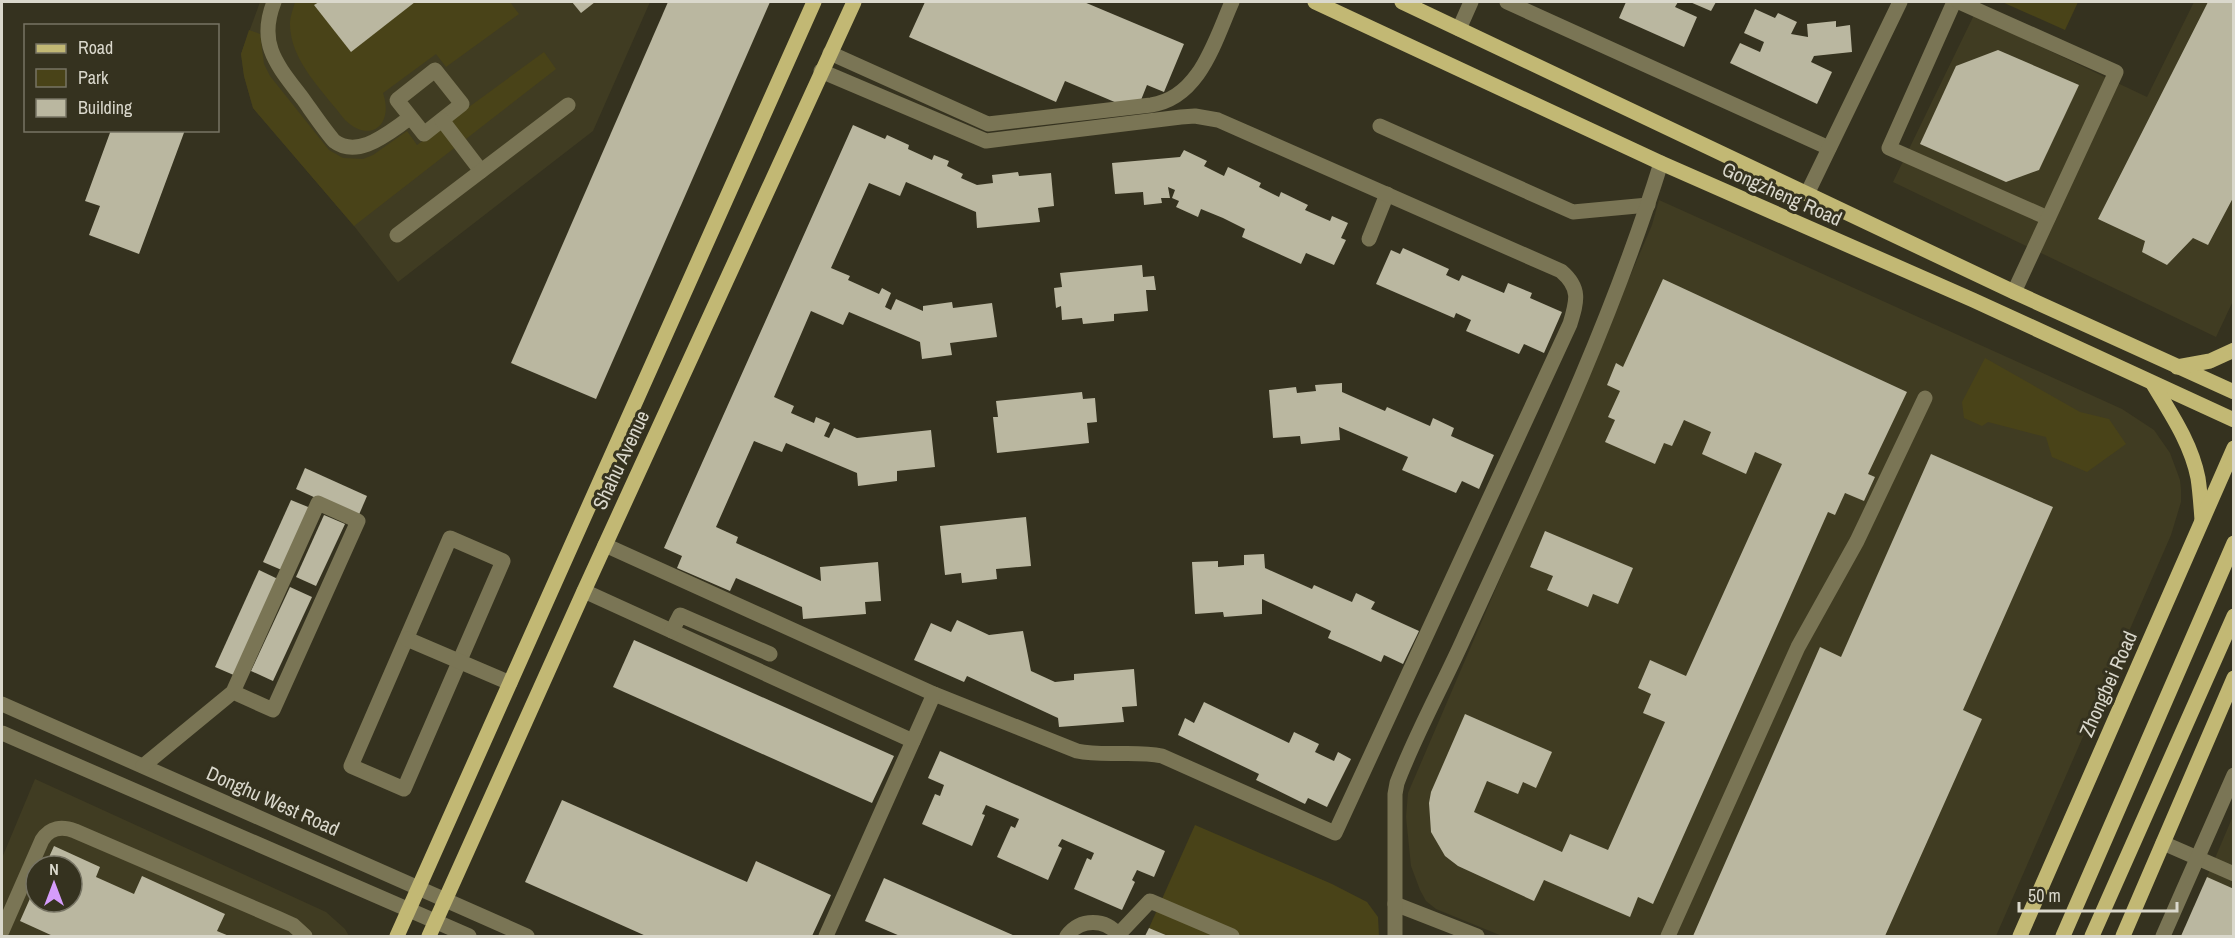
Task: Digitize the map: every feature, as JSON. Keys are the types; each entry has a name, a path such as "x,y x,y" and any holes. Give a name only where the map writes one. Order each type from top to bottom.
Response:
{"main road":[{"name":"Shahu Avenue","path":"397,936 814,2"},
{"name":"Shahu Avenue","path":"429,936 584,591 854,2"},
{"name":"Gongzheng Road","path":"1315,2 1661,164 1962,296 2234,420"},
{"name":"Gongzheng Road","path":"1402,2 2014,292 2234,392"},
{"path":"2177,367 2210,361 2234,350"},
{"path":"2153,384 2186,439 2198,478 2202,521"},
{"name":"Zhongbei Road","path":"2020,936 2234,448"},
{"path":"2064,936 2234,543"},
{"path":"2092,936 2234,616"},
{"path":"2123,936 2234,678"}],"street":[{"path":"274,2 267,30 269,47 278,66 334,141 346,147 367,145 411,118"},
{"path":"830,53 988,124 1161,104 1175,96 1197,75 1232,2"},
{"path":"1459,29 1471,2"},
{"path":"1507,2 1829,148"},
{"path":"1807,194 1900,2"},
{"path":"2014,292 2116,72 1956,2 1889,148 2048,218"},
{"path":"435,70 462,104 423,134 411,118 397,100 435,70"},
{"path":"605,546 934,694 1077,751 1101,755 1137,753 1162,756 1335,833 1574,310 1576,298 1573,283 1561,271 1218,120 1207,117 1181,117 986,141 821,71"},
{"path":"397,235 568,105"},
{"path":"442,120 481,171"},
{"path":"1380,126 1573,212 1647,205"},
{"path":"1395,936 1395,794 1397,783 1473,620 1594,346 1638,234 1661,164"},
{"path":"1369,239 1387,194"},
{"path":"1668,936 1798,647 1857,541 1925,398"},
{"path":"143,766 233,692 318,503 358,521 273,710 233,692"},
{"path":"450,538 503,561 459,662 404,789 351,766 450,538"},
{"path":"584,591 913,741"},
{"path":"672,631 680,615 770,654"},
{"path":"406,639 510,683"},
{"path":"826,936 934,694"},
{"name":"Donghu West Road","path":"2,704 527,936"},
{"path":"2,733 469,936"},
{"path":"2163,936 2234,775"},
{"path":"2,931 42,840 48,832 63,827 293,925 305,936"},
{"path":"2163,843 2234,874"},
{"path":"1068,936 1077,927 1096,922 1106,925 1119,936 1150,901 1232,936"},
{"path":"1395,904 1477,936"}],"shaded area":[{"path":"260,2 650,2 593,131 398,282 354,226 253,108 244,76 241,54"},
{"path":"2194,2 2233,2 2233,301 2216,337 1893,182 1974,15 2147,97"},
{"path":"1659,200 2122,409 2154,430 2170,453 2180,480 2181,490 2181,502 2171,535 1996,936 1502,936 1436,909 1426,901 1420,890 1411,866 1406,817 1408,793 1652,225"},
{"path":"35,779 326,912 345,929 349,936 2,936 2,858"},
{"path":"2233,816 2233,936 2181,936 2207,877"}],"green space":[{"path":"295,2 510,2 519,14 446,67 436,54 383,93 386,104 382,122 378,128 363,130 345,120 302,63 292,38 290,21"},
{"path":"2002,2 2078,2 2065,30"},
{"path":"249,30 260,34 264,64 270,76 329,150 343,158 363,159 373,155 407,131 417,145 544,52 556,69 354,226 253,108 244,76 241,54"},
{"path":"1985,358 2080,412 2109,419 2126,444 2087,472 2052,457 2046,437 1988,422 1982,426 1964,418 1962,402"},
{"path":"1195,825 1332,884 1367,902 1378,917 1379,936 1168,936 1149,928"}],"building":[{"path":"319,2 415,2 351,52 314,5"},
{"path":"572,2 595,2 581,13"},
{"path":"668,2 770,2 596,399 511,363"},
{"path":"925,2 1084,2 1184,44 1164,92 1147,85 1141,100 1117,103 1065,81 1056,102 909,37"},
{"path":"1626,2 1678,2 1675,7 1697,17 1684,47 1619,18"},
{"path":"1690,2 1716,2 1711,11"},
{"path":"2208,2 2234,2 2234,196 2208,245 2193,238 2167,265 2142,252 2145,241 2098,219"},
{"path":"1755,9 1775,18 1778,13 1797,22 1791,34 1808,37 1807,24 1836,21 1836,27 1850,25 1852,52 1814,56 1811,62 1832,72 1817,104 1730,63 1740,43 1760,52 1764,42 1744,33"},
{"path":"1998,50 2079,85 2039,170 2006,182 1920,144 1956,66"},
{"path":"853,125 885,139 887,135 909,145 908,149 932,160 934,155 949,161 947,166 963,174 961,178 977,185 993,183 992,175 1018,172 1019,176 1051,173 1054,206 1038,208 1040,222 977,228 976,212 906,182 900,196 869,183 831,268 850,276 848,280 879,294 882,288 891,293 885,307 891,310 896,299 923,311 923,306 952,302 953,308 992,303 997,337 950,343 952,355 922,359 920,342 849,312 843,325 811,311 774,397 794,406 791,413 814,423 816,417 830,423 824,436 829,438 834,428 857,438 931,430 935,467 897,471 897,481 858,486 857,473 786,443 782,452 754,441 716,527 738,537 736,543 821,581 820,567 878,562 881,601 865,602 866,614 803,619 802,607 736,578 730,591 677,568 682,556 664,548"},
{"path":"110,132 184,132 139,254 89,235 100,206 85,201"},
{"path":"1184,150 1207,161 1204,166 1224,176 1228,167 1261,183 1259,187 1279,197 1281,192 1308,205 1305,210 1330,221 1332,216 1348,223 1341,238 1346,240 1334,265 1306,253 1301,264 1242,237 1245,229 1223,218 1201,209 1198,217 1176,207 1179,201 1172,198 1175,190 1168,187 1170,198 1161,198 1162,203 1144,205 1143,192 1115,194 1112,163 1180,157"},
{"path":"1403,248 1449,269 1446,275 1459,281 1462,275 1504,293 1508,283 1532,293 1530,298 1562,312 1544,353 1524,344 1519,354 1466,331 1471,320 1456,313 1454,318 1376,284 1391,250 1400,254"},
{"path":"1142,265 1143,277 1154,276 1156,290 1146,290 1148,311 1114,314 1114,321 1083,324 1082,318 1062,320 1061,306 1056,308 1054,288 1062,287 1060,273"},
{"path":"1663,279 1907,392 1868,474 1875,477 1864,501 1845,493 1835,515 1828,512 1653,904 1638,897 1630,917 1544,880 1534,901 1458,866 1445,856 1431,832 1429,803 1431,792 1465,714 1552,752 1536,788 1523,782 1518,794 1487,781 1474,812 1562,852 1570,834 1608,850 1665,722 1643,713 1651,694 1638,688 1650,660 1686,676 1782,464 1755,452 1746,474 1702,454 1711,432 1684,420 1672,446 1664,443 1655,464 1605,442 1615,420 1608,417 1620,391 1607,385 1616,363 1623,367"},
{"path":"1342,383 1342,392 1385,411 1387,407 1430,426 1433,418 1454,428 1451,436 1494,455 1479,489 1462,481 1456,493 1402,470 1408,457 1339,427 1340,440 1301,444 1300,436 1273,438 1269,390 1296,387 1297,393 1316,391 1315,385"},
{"path":"1082,392 1083,399 1095,398 1097,422 1087,423 1089,443 997,453 993,417 998,417 996,401"},
{"path":"1931,454 2053,507 1963,710 1982,719 1885,936 1693,936 1820,647 1841,657"},
{"path":"305,468 367,496 358,517 296,489"},
{"path":"291,500 313,509 284,571 263,562"},
{"path":"324,515 345,524 316,586 296,577"},
{"path":"1026,517 1031,566 996,569 997,579 962,583 961,573 945,575 940,526"},
{"path":"1545,531 1633,568 1618,604 1593,594 1588,607 1547,590 1553,576 1530,567"},
{"path":"1264,554 1265,568 1312,589 1314,585 1352,602 1356,593 1375,602 1371,609 1419,631 1403,664 1384,655 1381,662 1328,638 1331,631 1262,599 1262,614 1224,617 1223,612 1195,614 1192,562 1218,561 1218,567 1244,565 1244,555"},
{"path":"259,570 280,580 236,676 215,667"},
{"path":"290,587 312,597 273,681 251,671"},
{"path":"957,620 989,635 1023,631 1031,671 1055,682 1074,680 1074,674 1134,669 1137,706 1122,707 1124,722 1059,727 1058,718 967,676 964,682 914,660 931,623 951,632"},
{"path":"634,640 894,756 872,803 613,687"},
{"path":"1204,702 1289,743 1294,732 1319,744 1315,752 1334,761 1338,752 1351,759 1327,807 1308,798 1305,804 1256,780 1259,774 1178,735 1185,718 1194,723"},
{"path":"940,751 1165,851 1154,877 1137,870 1132,880 1135,882 1122,910 1074,889 1087,858 1091,860 1094,853 1062,839 1058,846 1062,848 1048,880 997,857 1011,826 1015,828 1019,819 986,805 982,814 985,815 972,846 922,824 935,794 940,796 944,785 928,778"},
{"path":"562,800 747,882 756,861 831,895 812,936 646,936 525,882"},
{"path":"54,846 72,854 50,854"},
{"path":"84,860 100,867 96,877 134,894 142,876 225,914 217,931 229,936 53,936 20,921 24,912 24,914 84,914"},
{"path":"2207,877 2234,889 2234,936 2181,936"},
{"path":"884,878 1015,936 900,936 865,921"},
{"path":"1149,928 1168,936 1145,936"}]}
